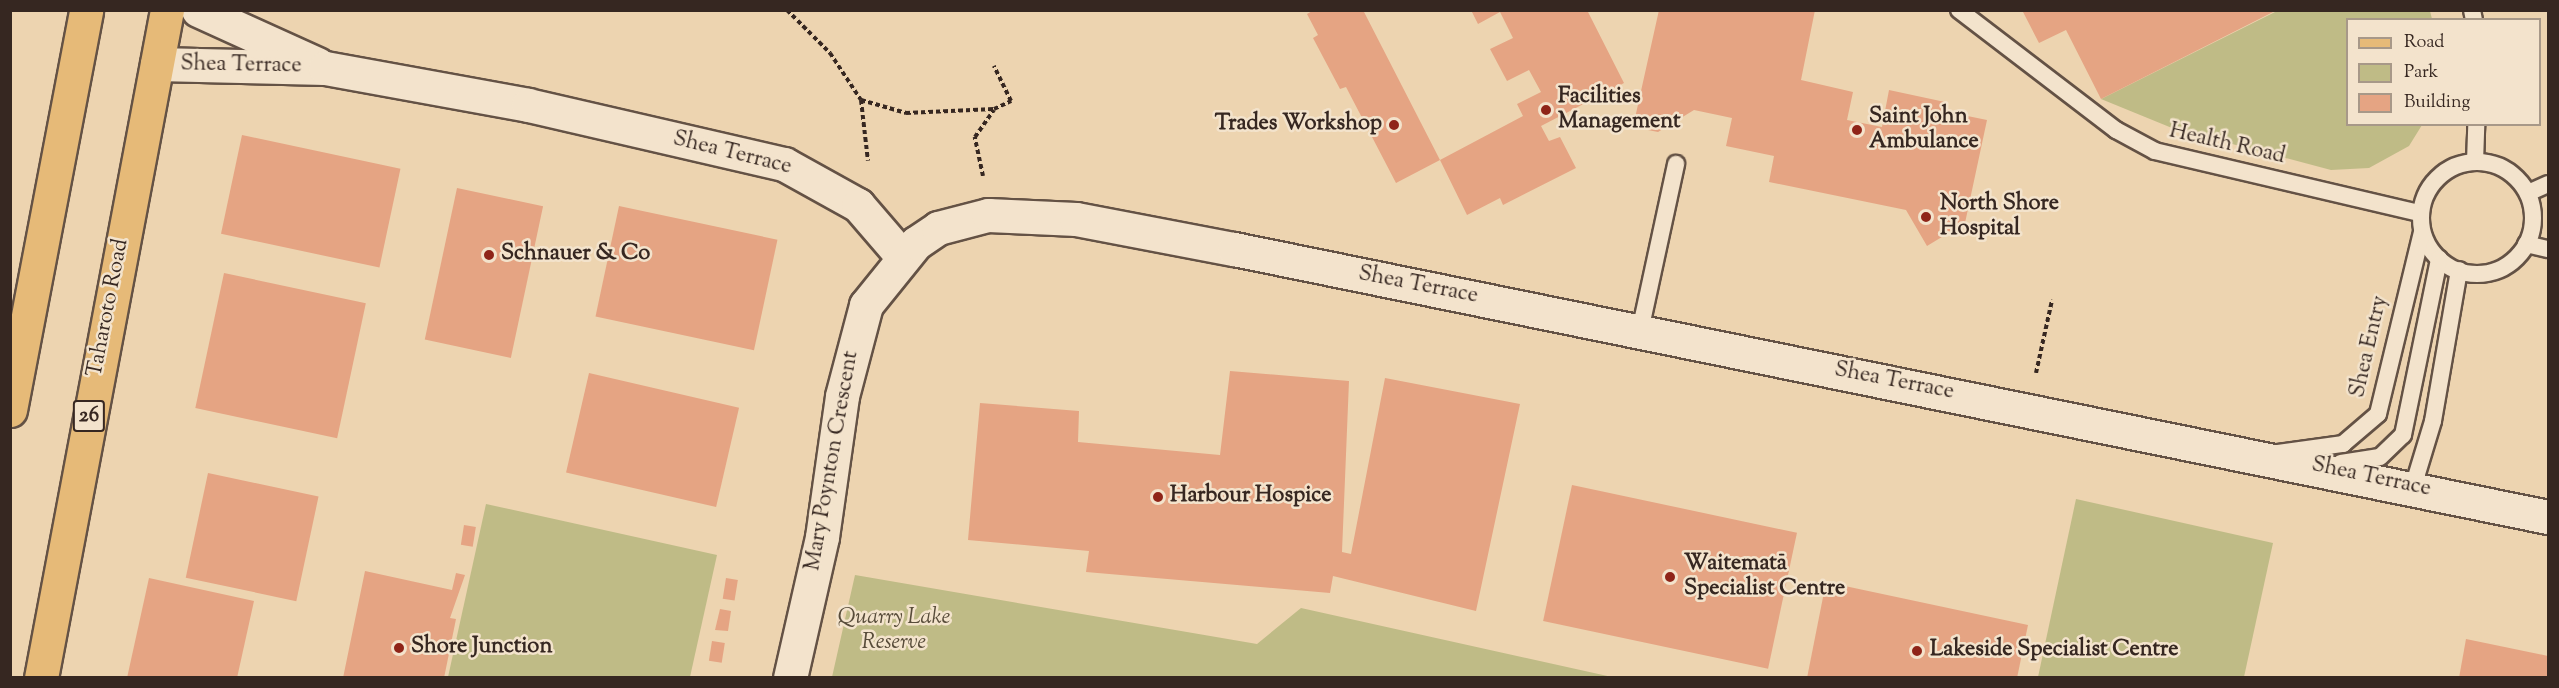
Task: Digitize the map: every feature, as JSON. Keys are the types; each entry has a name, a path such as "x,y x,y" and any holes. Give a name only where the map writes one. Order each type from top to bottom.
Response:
{"main road":[{"path":"10,410 86,10"},
{"name":"Taharoto Road","path":"41,678 167,10"}],"street":[{"name":"Shea Terrace","path":"198,10 325,68"},
{"name":"Shea Terrace","path":"157,64 325,68 528,105 784,164 858,205 902,255 938,228 1018,213 1234,249 2259,455 2548,517"},
{"name":"Mary Poynton Crescent","path":"790,678 822,537 853,343 867,305 902,255"}],"lane":[{"name":"Health Road","path":"1959,10 2116,130 2176,159 2420,213"},
{"path":"2475,162 2476,126"},
{"path":"2475,162 2503,168 2528,193 2533,210 2526,244 2500,269 2481,274 2459,270 2439,259 2422,232 2420,213 2436,178 2452,166 2475,162"},
{"path":"1640,331 1677,164"},
{"path":"2528,193 2548,184"},
{"name":"Shea Entry","path":"2259,455 2343,444 2378,414 2422,232"},
{"path":"2526,244 2548,249"},
{"path":"2259,455 2355,464 2380,457 2403,435 2439,259"},
{"path":"2413,487 2433,421 2459,270"}],"path":[{"path":"787,10 830,53 861,100 868,161"},
{"path":"861,100 906,113 994,110 1011,101 994,66"},
{"path":"984,177 975,137 994,110"},
{"path":"2029,409 2052,300"}],"green space":[{"path":"2277,11 2430,11 2432,18 2346,18 2346,126 2421,126 2409,146 2369,168 2331,170 2172,128 2101,99"},
{"path":"2076,499 2273,543 2244,677 2038,677"},
{"path":"486,504 717,555 690,677 448,677"},
{"name":"Quarry Lake Reserve","path":"855,575 1257,644 1301,608 1612,677 832,677"}],"building":[{"name":"Trades Workshop","path":"1314,10 1363,10 1440,160 1396,183 1346,87 1340,89 1313,38 1318,35 1307,14"},
{"name":"Facilities Management","path":"1471,10 1587,10 1624,83 1541,126 1549,141 1560,137 1576,168 1503,205 1500,198 1467,215 1440,160 1523,116 1517,104 1541,92 1529,70 1507,81 1490,49 1513,38 1500,12 1478,24"},
{"name":"Saint John Ambulance","path":"1659,10 1815,10 1801,80 1853,92 1847,120 1882,127 1889,90 1945,102 1943,111 1987,120 1965,223 1927,246 1906,210 1769,182 1774,156 1726,146 1732,118 1694,110 1658,132 1633,127"},
{"path":"2022,10 2277,10 2101,99 2066,30 2039,43"},
{"path":"242,135 400,169 379,267 221,234"},
{"path":"457,188 543,206 511,358 425,340"},
{"path":"619,206 777,240 754,350 596,317"},
{"path":"224,273 366,303 337,438 195,408"},
{"name":"Harbour Hospice","path":"1230,371 1349,381 1342,552 1351,554 1385,378 1520,404 1476,611 1333,576 1330,593 1086,572 1089,551 968,540 980,403 1079,411 1078,442 1220,455"},
{"path":"589,373 739,408 716,507 566,472"},
{"path":"208,473 319,496 296,601 186,578"},
{"name":"Waitematā Specialist Centre","path":"1572,485 1797,533 1768,669 1543,621"},
{"path":"464,525 476,527 473,547 461,545"},
{"name":"Shore Junction","path":"365,571 452,590 456,573 465,575 450,618 456,619 444,678 343,678"},
{"path":"149,578 254,601 237,678 127,678"},
{"path":"726,578 738,580 735,601 723,599"},
{"name":"Lakeside Specialist Centre","path":"1826,582 2028,625 2017,678 1807,678"},
{"path":"720,609 731,611 728,631 715,630"},
{"path":"2466,639 2548,656 2548,678 2459,678"},
{"path":"712,641 725,643 722,663 709,661"}],"place":[{"name":"Facilities Management","path":"1546,110"},
{"name":"Trades Workshop","path":"1394,125"},
{"name":"Saint John Ambulance","path":"1857,130"},
{"name":"North Shore Hospital","path":"1926,217"},
{"name":"Schnauer & Co","path":"489,255"},
{"name":"Harbour Hospice","path":"1158,497"},
{"name":"Waitematā Specialist Centre","path":"1670,577"},
{"name":"Shore Junction","path":"399,648"},
{"name":"Lakeside Specialist Centre","path":"1917,651"}]}
